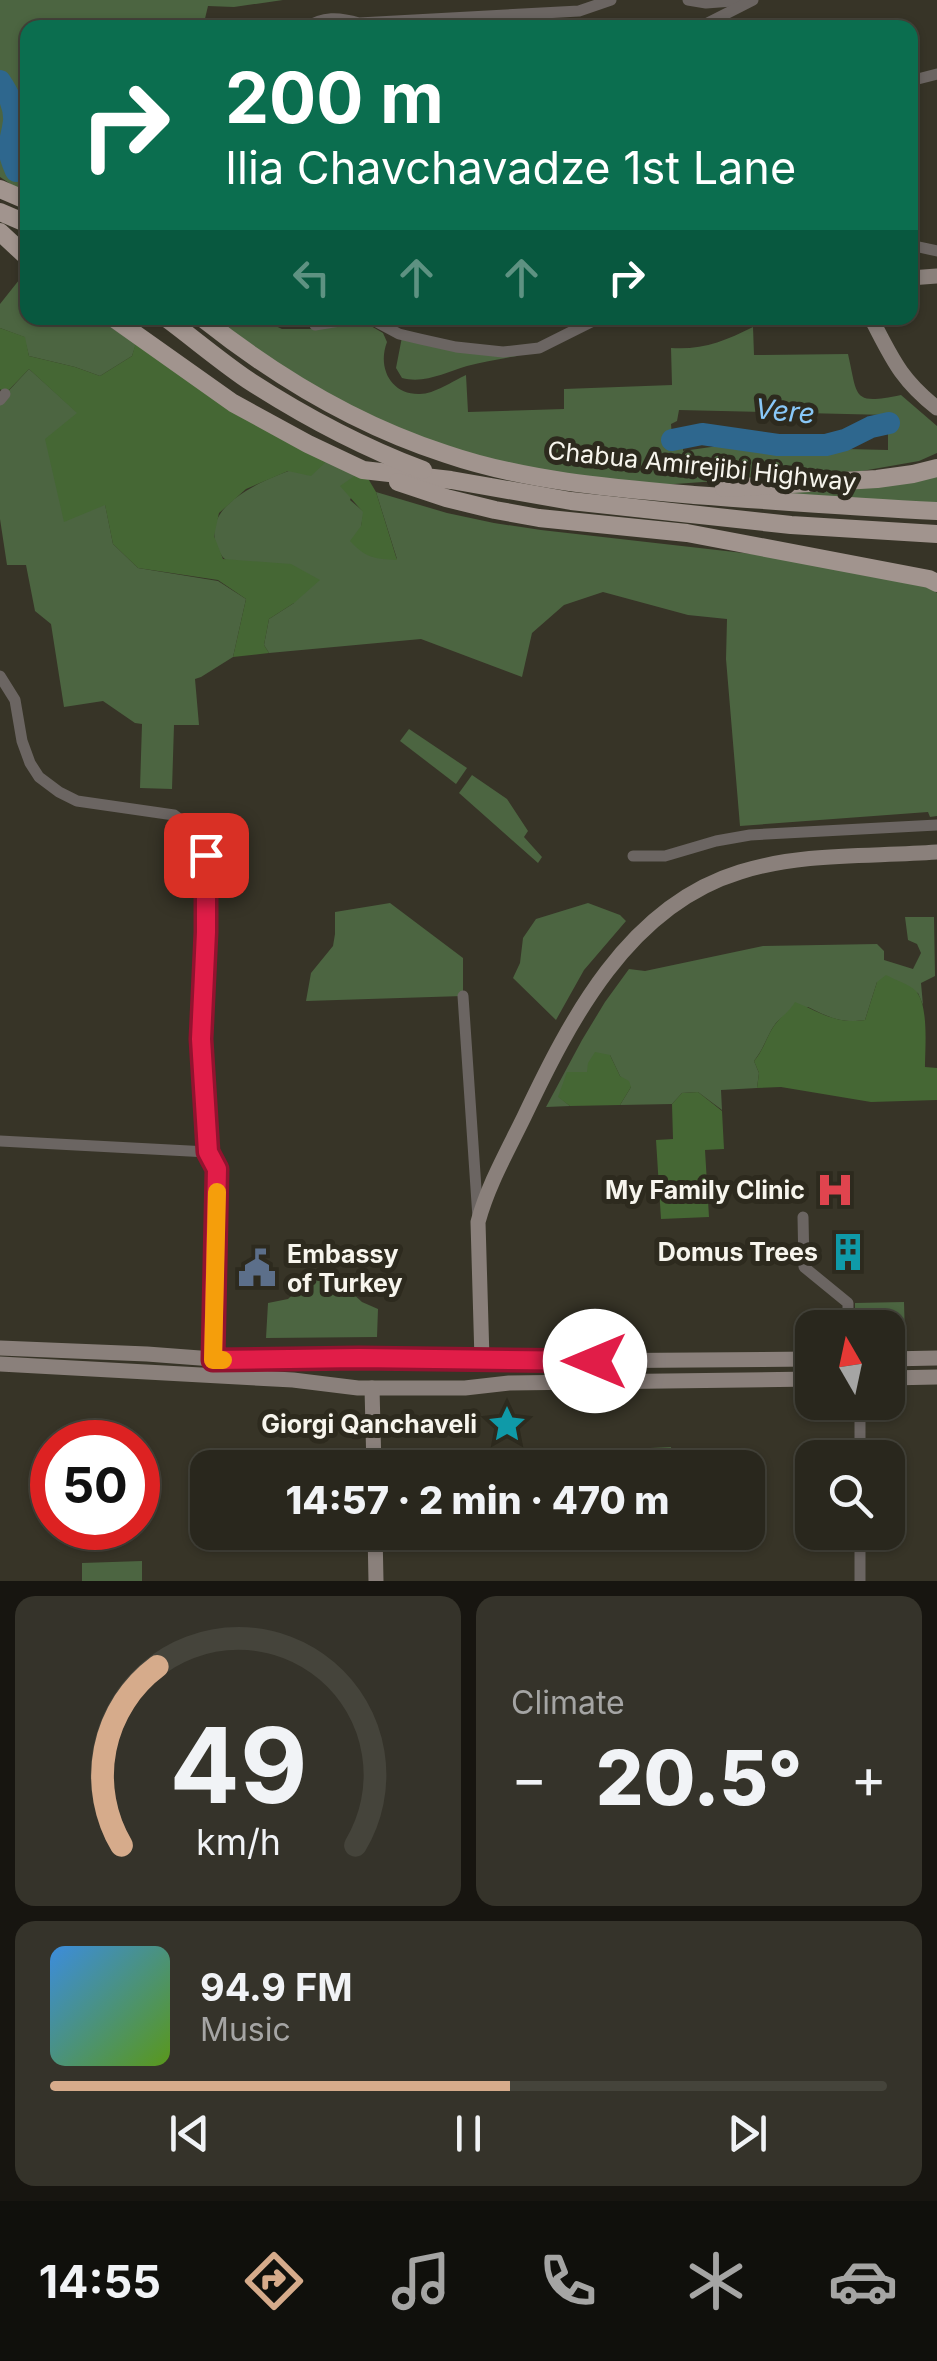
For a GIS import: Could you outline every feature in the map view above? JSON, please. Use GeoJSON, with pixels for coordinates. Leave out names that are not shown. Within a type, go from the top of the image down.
{"type":"FeatureCollection","features":[{"type":"Feature","properties":{"kind":"main road"},"geometry":{"type":"LineString","coordinates":[[0,232],[20,251]]}},
{"type":"Feature","properties":{"kind":"main road","name":"Chabua Amirejibi Highway"},"geometry":{"type":"LineString","coordinates":[[123,325],[234,403],[362,470],[451,480],[570,502],[791,525],[937,534]]}},
{"type":"Feature","properties":{"kind":"main road","name":"Chabua Amirejibi Highway"},"geometry":{"type":"LineString","coordinates":[[175,325],[247,379],[323,424],[399,461],[451,480]]}},
{"type":"Feature","properties":{"kind":"main road","name":"Chabua Amirejibi Highway"},"geometry":{"type":"LineString","coordinates":[[211,325],[279,375],[332,405],[446,454],[547,478],[644,491],[937,511]]}},
{"type":"Feature","properties":{"kind":"main road"},"geometry":{"type":"LineString","coordinates":[[874,325],[903,378],[937,408]]}},
{"type":"Feature","properties":{"kind":"main road"},"geometry":{"type":"LineString","coordinates":[[644,491],[878,479],[937,468]]}},
{"type":"Feature","properties":{"kind":"main road"},"geometry":{"type":"LineString","coordinates":[[362,470],[495,510],[687,533]]}},
{"type":"Feature","properties":{"kind":"main road"},"geometry":{"type":"LineString","coordinates":[[570,502],[687,533],[937,582]]}},
{"type":"Feature","properties":{"kind":"main road"},"geometry":{"type":"LineString","coordinates":[[482,1360],[478,1222],[493,1180],[569,1029],[610,966],[667,910],[719,879],[763,866],[829,856],[937,852]]}},
{"type":"Feature","properties":{"kind":"main road"},"geometry":{"type":"LineString","coordinates":[[0,1348],[213,1360],[795,1359]]}},
{"type":"Feature","properties":{"kind":"main road"},"geometry":{"type":"LineString","coordinates":[[905,1359],[937,1358]]}},
{"type":"Feature","properties":{"kind":"main road"},"geometry":{"type":"LineString","coordinates":[[0,1364],[293,1380],[372,1391],[544,1382],[795,1379]]}},
{"type":"Feature","properties":{"kind":"main road"},"geometry":{"type":"LineString","coordinates":[[905,1378],[937,1378]]}},
{"type":"Feature","properties":{"kind":"main road"},"geometry":{"type":"LineString","coordinates":[[372,1391],[374,1450]]}},
{"type":"Feature","properties":{"kind":"main road"},"geometry":{"type":"LineString","coordinates":[[375,1550],[376,1581]]}},
{"type":"Feature","properties":{"kind":"street"},"geometry":{"type":"LineString","coordinates":[[427,20],[580,11],[611,0]]}},
{"type":"Feature","properties":{"kind":"street"},"geometry":{"type":"LineString","coordinates":[[688,0],[749,0]]}},
{"type":"Feature","properties":{"kind":"street"},"geometry":{"type":"LineString","coordinates":[[713,20],[749,0]]}},
{"type":"Feature","properties":{"kind":"street"},"geometry":{"type":"LineString","coordinates":[[322,20],[349,20]]}},
{"type":"Feature","properties":{"kind":"street"},"geometry":{"type":"LineString","coordinates":[[382,325],[399,334],[504,352],[539,348],[582,325]]}},
{"type":"Feature","properties":{"kind":"street"},"geometry":{"type":"LineString","coordinates":[[0,676],[15,700],[22,741],[39,777],[77,801],[174,816],[190,827],[206,855],[201,1039],[208,1152],[217,1169],[213,1360]]}},
{"type":"Feature","properties":{"kind":"street"},"geometry":{"type":"LineString","coordinates":[[633,856],[665,856],[750,835],[937,825]]}},
{"type":"Feature","properties":{"kind":"street"},"geometry":{"type":"LineString","coordinates":[[464,996],[478,1222]]}},
{"type":"Feature","properties":{"kind":"street"},"geometry":{"type":"LineString","coordinates":[[0,1141],[208,1152]]}},
{"type":"Feature","properties":{"kind":"street"},"geometry":{"type":"LineString","coordinates":[[803,1217],[804,1267],[848,1303],[848,1310]]}},
{"type":"Feature","properties":{"kind":"street"},"geometry":{"type":"LineString","coordinates":[[860,1550],[860,1581]]}},
{"type":"Feature","properties":{"kind":"green space"},"geometry":{"type":"Polygon","coordinates":[[[0,0],[283,0],[234,7],[208,6],[205,20],[20,20],[20,103],[0,71],[0,0]]]}},
{"type":"Feature","properties":{"kind":"green space"},"geometry":{"type":"Polygon","coordinates":[[[0,89],[10,111],[3,148],[9,177],[20,170],[20,190],[0,177],[0,89]]]}},
{"type":"Feature","properties":{"kind":"green space"},"geometry":{"type":"Polygon","coordinates":[[[20,279],[20,325],[108,325],[136,344],[132,356],[100,376],[29,356],[24,337],[0,328],[0,304],[20,279]]]}},
{"type":"Feature","properties":{"kind":"green space"},"geometry":{"type":"Polygon","coordinates":[[[220,325],[273,325],[282,329],[371,326],[383,333],[387,342],[385,370],[394,385],[410,393],[425,393],[466,375],[468,412],[564,409],[564,389],[672,385],[671,348],[714,344],[753,327],[754,355],[848,354],[860,395],[873,399],[901,395],[937,426],[937,453],[919,461],[862,471],[646,486],[562,475],[439,448],[334,402],[220,325]],[[679,410],[677,421],[671,424],[673,449],[683,451],[718,446],[888,450],[888,415],[679,410]]]}},
{"type":"Feature","properties":{"kind":"green space"},"geometry":{"type":"Polygon","coordinates":[[[0,328],[25,337],[29,356],[100,376],[132,356],[138,335],[332,456],[311,476],[288,471],[246,489],[219,513],[214,536],[223,559],[291,564],[320,580],[269,619],[264,645],[269,653],[233,657],[246,599],[218,580],[138,568],[113,544],[105,505],[64,522],[45,439],[77,413],[29,369],[5,394],[0,389],[0,328]]]}},
{"type":"Feature","properties":{"kind":"green space"},"geometry":{"type":"Polygon","coordinates":[[[402,337],[459,351],[517,356],[427,378],[402,378],[396,368],[402,337]]]}},
{"type":"Feature","properties":{"kind":"green space"},"geometry":{"type":"Polygon","coordinates":[[[29,369],[78,413],[113,544],[138,568],[218,581],[246,599],[233,657],[195,679],[199,725],[174,725],[172,789],[140,788],[142,724],[103,701],[64,707],[51,624],[35,611],[26,565],[7,565],[0,519],[0,400],[29,369]]]}},
{"type":"Feature","properties":{"kind":"green space"},"geometry":{"type":"Polygon","coordinates":[[[332,456],[363,470],[350,500],[364,512],[361,526],[397,559],[376,492],[494,523],[761,555],[932,588],[937,593],[937,816],[930,817],[928,812],[740,826],[726,659],[727,619],[688,615],[603,592],[564,605],[532,633],[522,677],[421,639],[269,653],[264,645],[269,619],[294,603],[222,556],[214,536],[218,518],[230,502],[249,489],[332,456]]]}},
{"type":"Feature","properties":{"kind":"green space"},"geometry":{"type":"Polygon","coordinates":[[[363,470],[376,492],[397,560],[371,556],[350,541],[361,526],[363,512],[340,486],[363,470]]]}},
{"type":"Feature","properties":{"kind":"green space"},"geometry":{"type":"Polygon","coordinates":[[[937,472],[937,504],[736,494],[937,472]]]}},
{"type":"Feature","properties":{"kind":"green space"},"geometry":{"type":"Polygon","coordinates":[[[409,729],[467,768],[456,784],[400,741],[409,729]]]}},
{"type":"Feature","properties":{"kind":"green space"},"geometry":{"type":"Polygon","coordinates":[[[472,775],[507,799],[528,831],[524,837],[542,857],[538,863],[459,793],[472,775]]]}},
{"type":"Feature","properties":{"kind":"green space"},"geometry":{"type":"Polygon","coordinates":[[[390,903],[463,958],[463,996],[306,1001],[311,973],[333,946],[335,912],[390,903]]]}},
{"type":"Feature","properties":{"kind":"green space"},"geometry":{"type":"Polygon","coordinates":[[[588,903],[626,921],[584,970],[556,1020],[513,978],[520,963],[523,938],[536,919],[588,903]]]}},
{"type":"Feature","properties":{"kind":"green space"},"geometry":{"type":"Polygon","coordinates":[[[905,917],[934,917],[935,976],[921,983],[923,1005],[918,993],[877,982],[865,1020],[835,1019],[808,1007],[786,1015],[773,1027],[754,1061],[759,1073],[757,1088],[721,1090],[722,1110],[698,1092],[682,1093],[672,1104],[620,1105],[631,1087],[620,1076],[610,1055],[587,1072],[579,1073],[559,1097],[570,1106],[546,1107],[582,1040],[629,969],[645,971],[763,946],[877,944],[884,951],[884,960],[913,969],[921,953],[917,944],[908,940],[905,917]]]}},
{"type":"Feature","properties":{"kind":"green space"},"geometry":{"type":"Polygon","coordinates":[[[886,975],[916,991],[920,998],[925,1067],[937,1068],[937,1100],[871,1102],[781,1087],[757,1088],[759,1073],[754,1061],[774,1026],[795,1002],[837,1019],[865,1020],[877,982],[886,975]]]}},
{"type":"Feature","properties":{"kind":"green space"},"geometry":{"type":"Polygon","coordinates":[[[595,1052],[610,1055],[620,1076],[631,1087],[620,1105],[570,1106],[558,1097],[567,1072],[587,1072],[595,1052]]]}},
{"type":"Feature","properties":{"kind":"green space"},"geometry":{"type":"Polygon","coordinates":[[[698,1092],[722,1111],[724,1149],[705,1150],[709,1217],[661,1219],[656,1140],[673,1139],[672,1104],[682,1093],[698,1092]]]}},
{"type":"Feature","properties":{"kind":"green space"},"geometry":{"type":"Polygon","coordinates":[[[321,1278],[339,1281],[362,1302],[378,1309],[377,1337],[266,1338],[268,1303],[288,1299],[305,1283],[321,1278]]]}},
{"type":"Feature","properties":{"kind":"green space"},"geometry":{"type":"Polygon","coordinates":[[[904,1302],[904,1310],[855,1310],[855,1303],[904,1302]]]}},
{"type":"Feature","properties":{"kind":"green space"},"geometry":{"type":"Polygon","coordinates":[[[671,1447],[671,1450],[608,1450],[671,1447]]]}},
{"type":"Feature","properties":{"kind":"green space"},"geometry":{"type":"Polygon","coordinates":[[[142,1561],[142,1581],[82,1581],[82,1563],[142,1561]]]}},
{"type":"Feature","properties":{"kind":"waterway"},"geometry":{"type":"LineString","coordinates":[[0,81],[13,110],[9,150],[16,171]]}},
{"type":"Feature","properties":{"kind":"waterway","name":"Vere"},"geometry":{"type":"LineString","coordinates":[[672,440],[702,434],[778,445],[826,445],[889,423]]}},
{"type":"Feature","properties":{"kind":"slow traffic"},"geometry":{"type":"LineString","coordinates":[[217,1192],[213,1360],[223,1360]]}},
{"type":"Feature","properties":{"kind":"place","name":"My Family Clinic"},"geometry":{"type":"Point","coordinates":[835,1190]}},
{"type":"Feature","properties":{"kind":"place","name":"Domus Trees"},"geometry":{"type":"Point","coordinates":[848,1252]}},
{"type":"Feature","properties":{"kind":"place","name":"Embassy of Turkey"},"geometry":{"type":"Point","coordinates":[257,1268]}},
{"type":"Feature","properties":{"kind":"place","name":"Giorgi Qanchaveli"},"geometry":{"type":"Point","coordinates":[507,1424]}},
{"type":"Feature","properties":{"kind":"route"},"geometry":{"type":"LineString","coordinates":[[206,855],[201,1039],[208,1152],[217,1169],[213,1360],[595,1361]]}}]}
